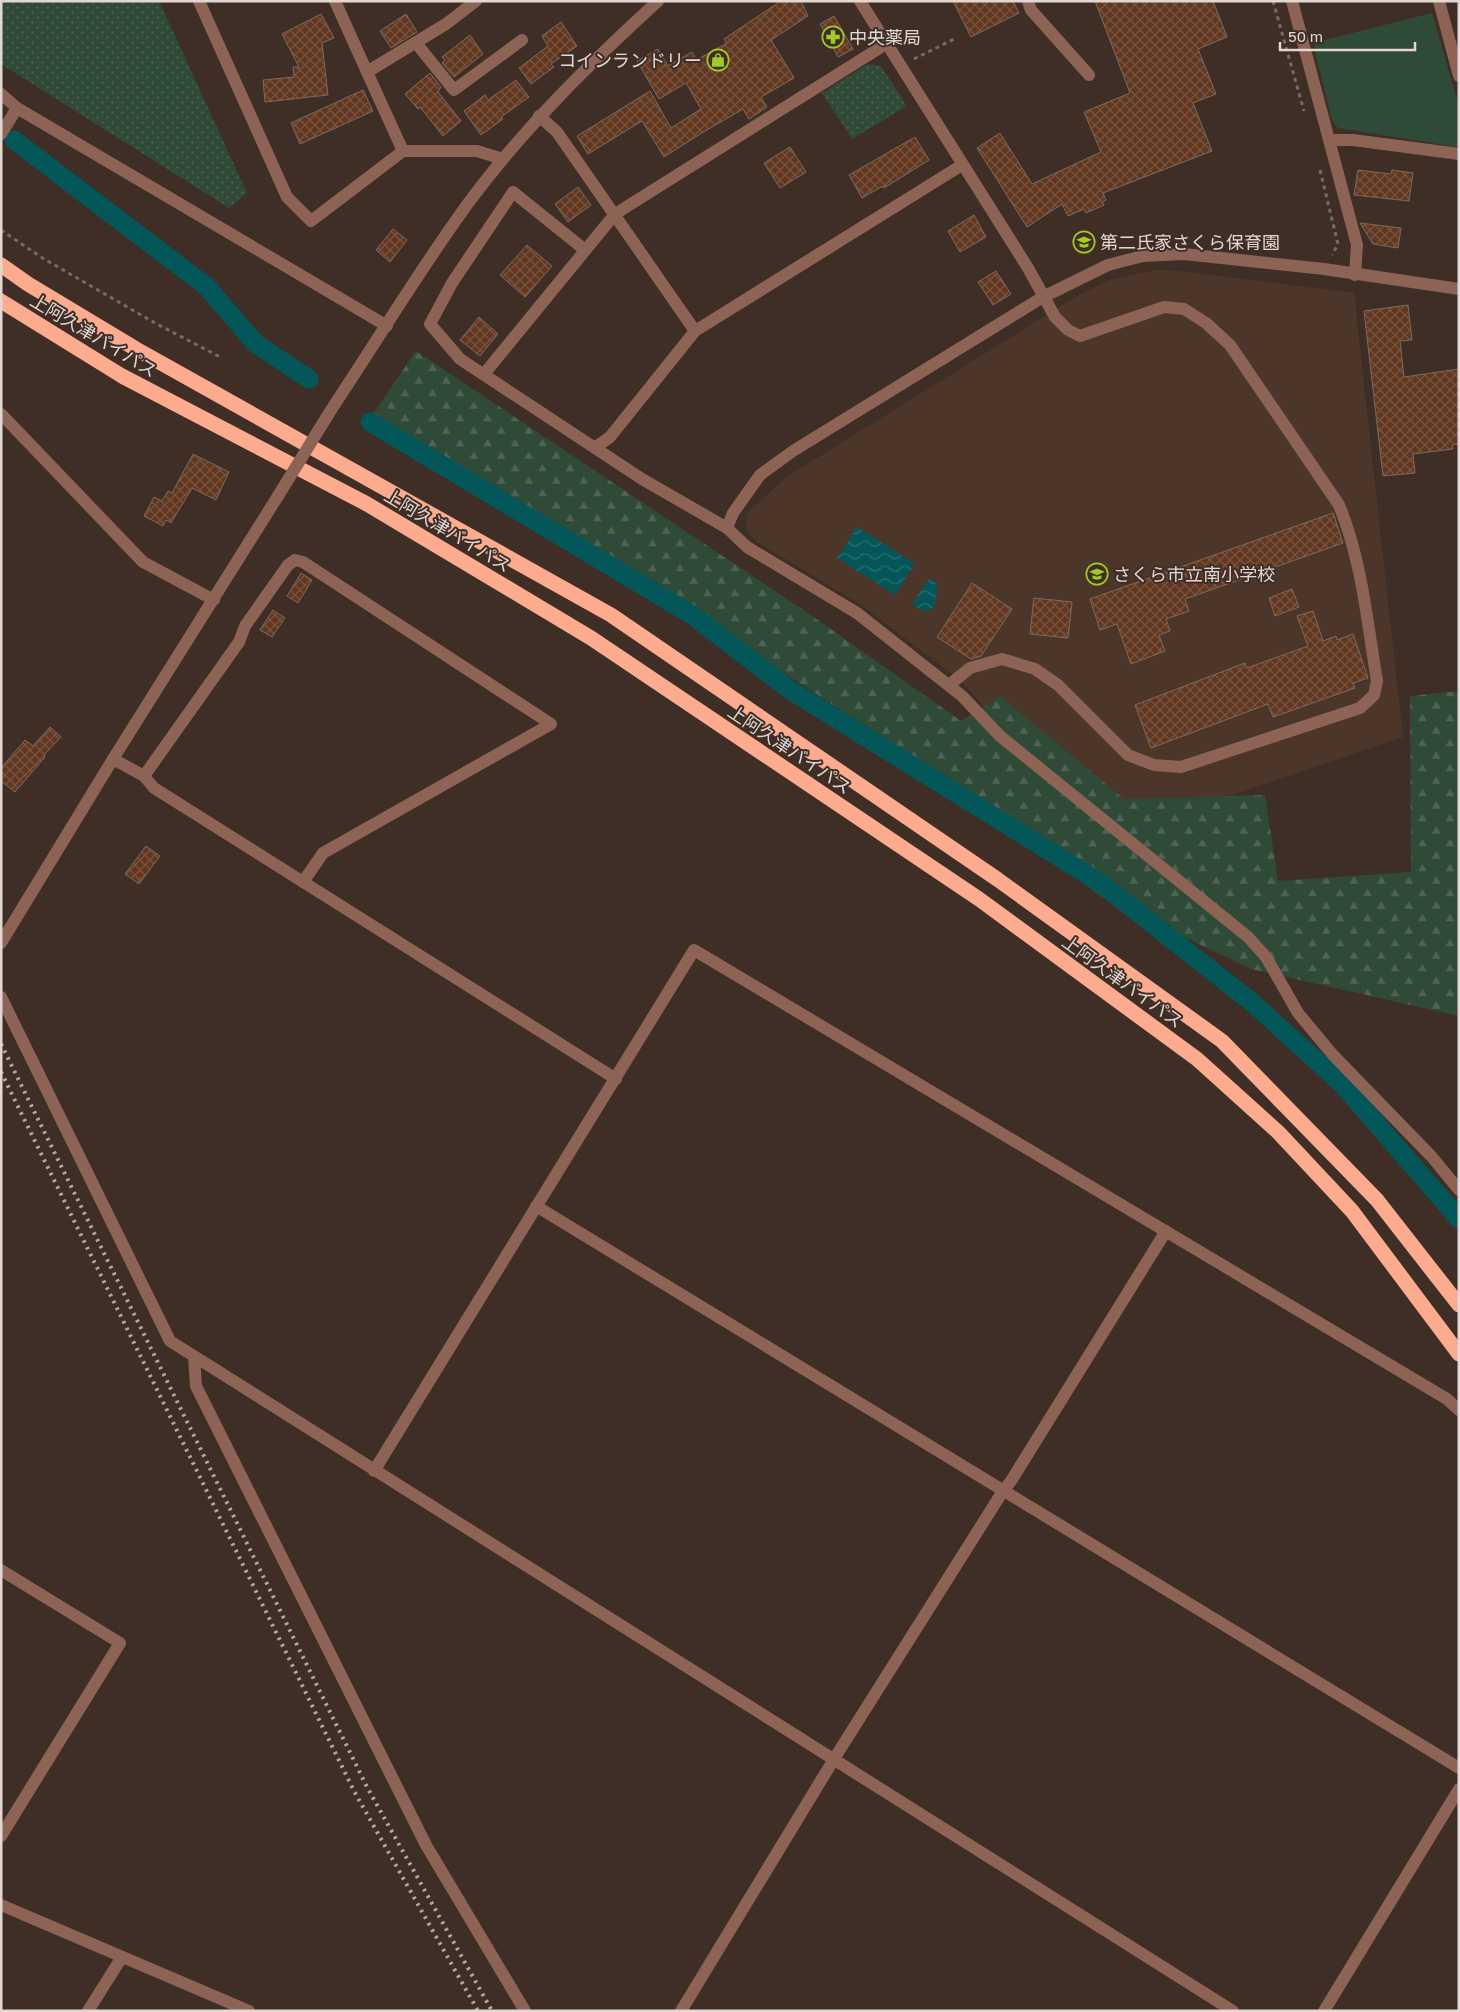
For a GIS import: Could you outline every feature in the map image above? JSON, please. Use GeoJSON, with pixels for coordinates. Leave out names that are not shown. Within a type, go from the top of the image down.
{"type":"FeatureCollection","features":[{"type":"Feature","properties":{"kind":"highway","name":"上阿久津バイパス"},"geometry":{"type":"LineString","coordinates":[[1,265],[28,284],[136,349],[611,614],[997,878],[1222,1041],[1377,1200],[1459,1305]]}},
{"type":"Feature","properties":{"kind":"highway","name":"上阿久津バイパス"},"geometry":{"type":"LineString","coordinates":[[1,301],[122,376],[367,504],[591,638],[979,899],[1197,1059],[1278,1132],[1352,1211],[1459,1354]]}},
{"type":"Feature","properties":{"kind":"street"},"geometry":{"type":"LineString","coordinates":[[199,1],[287,197],[310,221],[402,150],[477,151],[503,159]]}},
{"type":"Feature","properties":{"kind":"street"},"geometry":{"type":"LineString","coordinates":[[335,1],[402,150]]}},
{"type":"Feature","properties":{"kind":"street"},"geometry":{"type":"LineString","coordinates":[[367,72],[446,24],[476,1]]}},
{"type":"Feature","properties":{"kind":"street"},"geometry":{"type":"LineString","coordinates":[[1,943],[113,759],[331,410],[444,237],[503,159],[539,116],[605,50],[658,1]]}},
{"type":"Feature","properties":{"kind":"street"},"geometry":{"type":"LineString","coordinates":[[860,1],[1028,268],[1055,317],[1068,330],[1080,336],[1164,307],[1184,309],[1206,323],[1230,345],[1339,505],[1358,560],[1377,681],[1374,695],[1360,708],[1181,766],[1154,765],[1128,755],[1058,685],[1035,669],[1002,659],[970,668],[948,685]]}},
{"type":"Feature","properties":{"kind":"street"},"geometry":{"type":"LineString","coordinates":[[1028,1],[1031,10],[1090,75]]}},
{"type":"Feature","properties":{"kind":"street"},"geometry":{"type":"LineString","coordinates":[[1292,1],[1357,245],[1355,275]]}},
{"type":"Feature","properties":{"kind":"street"},"geometry":{"type":"LineString","coordinates":[[1439,1],[1459,74]]}},
{"type":"Feature","properties":{"kind":"street"},"geometry":{"type":"LineString","coordinates":[[416,43],[454,90],[522,40]]}},
{"type":"Feature","properties":{"kind":"street"},"geometry":{"type":"LineString","coordinates":[[484,374],[615,214],[886,44]]}},
{"type":"Feature","properties":{"kind":"street"},"geometry":{"type":"LineString","coordinates":[[1,94],[17,108],[387,326]]}},
{"type":"Feature","properties":{"kind":"street"},"geometry":{"type":"LineString","coordinates":[[1,134],[17,108]]}},
{"type":"Feature","properties":{"kind":"street"},"geometry":{"type":"LineString","coordinates":[[539,116],[557,132],[695,331]]}},
{"type":"Feature","properties":{"kind":"street"},"geometry":{"type":"LineString","coordinates":[[1329,140],[1353,140],[1459,154]]}},
{"type":"Feature","properties":{"kind":"street"},"geometry":{"type":"LineString","coordinates":[[596,447],[610,437],[695,331],[962,165]]}},
{"type":"Feature","properties":{"kind":"street"},"geometry":{"type":"LineString","coordinates":[[585,250],[513,192],[452,283],[430,324],[460,359],[642,479],[727,528],[747,547],[857,612],[962,696],[1000,736],[1248,937],[1266,957],[1298,1013],[1333,1055],[1432,1157],[1459,1190]]}},
{"type":"Feature","properties":{"kind":"street"},"geometry":{"type":"LineString","coordinates":[[727,528],[733,512],[760,475],[793,451],[1043,297],[1108,265],[1143,256],[1184,254],[1324,270],[1459,290]]}},
{"type":"Feature","properties":{"kind":"street"},"geometry":{"type":"LineString","coordinates":[[1,414],[143,562],[214,600]]}},
{"type":"Feature","properties":{"kind":"street"},"geometry":{"type":"LineString","coordinates":[[144,776],[239,642],[245,626],[288,565],[295,560],[303,562],[550,724],[323,853],[303,882]]}},
{"type":"Feature","properties":{"kind":"street"},"geometry":{"type":"LineString","coordinates":[[113,759],[144,776],[154,788],[616,1079]]}},
{"type":"Feature","properties":{"kind":"street"},"geometry":{"type":"LineString","coordinates":[[374,1471],[694,950],[1447,1399],[1459,1410]]}},
{"type":"Feature","properties":{"kind":"street"},"geometry":{"type":"LineString","coordinates":[[1,997],[170,1341],[1232,2011]]}},
{"type":"Feature","properties":{"kind":"street"},"geometry":{"type":"LineString","coordinates":[[536,1206],[1459,1768]]}},
{"type":"Feature","properties":{"kind":"street"},"geometry":{"type":"LineString","coordinates":[[686,2009],[834,1759],[1003,1491],[1011,1482],[1166,1231]]}},
{"type":"Feature","properties":{"kind":"street"},"geometry":{"type":"LineString","coordinates":[[194,1357],[196,1386],[426,1845],[524,2011]]}},
{"type":"Feature","properties":{"kind":"street"},"geometry":{"type":"LineString","coordinates":[[1,1570],[120,1643],[1,1836]]}},
{"type":"Feature","properties":{"kind":"street"},"geometry":{"type":"LineString","coordinates":[[1324,2011],[1459,1790]]}},
{"type":"Feature","properties":{"kind":"street"},"geometry":{"type":"LineString","coordinates":[[1,1905],[249,2011]]}},
{"type":"Feature","properties":{"kind":"street"},"geometry":{"type":"LineString","coordinates":[[88,2011],[122,1957]]}},
{"type":"Feature","properties":{"kind":"path"},"geometry":{"type":"LineString","coordinates":[[1273,1],[1304,113]]}},
{"type":"Feature","properties":{"kind":"path"},"geometry":{"type":"LineString","coordinates":[[910,61],[954,40]]}},
{"type":"Feature","properties":{"kind":"path"},"geometry":{"type":"LineString","coordinates":[[1319,169],[1338,244],[1334,254],[1326,258]]}},
{"type":"Feature","properties":{"kind":"path"},"geometry":{"type":"LineString","coordinates":[[1,230],[86,284],[222,358]]}},
{"type":"Feature","properties":{"kind":"shaded area","name":"さくら市立南小学校"},"geometry":{"type":"Polygon","coordinates":[[[1155,270],[1180,271],[1354,293],[1403,737],[1131,829],[1009,735],[959,679],[861,605],[758,542],[747,532],[745,515],[785,478],[1072,299],[1110,280],[1155,270]]]}},
{"type":"Feature","properties":{"kind":"green space"},"geometry":{"type":"Polygon","coordinates":[[[1,1],[159,1],[247,193],[229,208],[1,64],[1,1]]]}},
{"type":"Feature","properties":{"kind":"green space"},"geometry":{"type":"Polygon","coordinates":[[[1432,13],[1459,106],[1459,144],[1457,147],[1338,128],[1332,121],[1313,43],[1432,13]]]}},
{"type":"Feature","properties":{"kind":"green space"},"geometry":{"type":"Polygon","coordinates":[[[868,64],[881,66],[907,106],[852,139],[822,93],[868,64]]]}},
{"type":"Feature","properties":{"kind":"green space"},"geometry":{"type":"Polygon","coordinates":[[[416,351],[808,613],[961,721],[1000,696],[1124,799],[1265,795],[1278,881],[1411,872],[1410,696],[1459,691],[1459,1016],[1251,969],[1101,897],[991,808],[563,529],[373,414],[416,351]]]}},
{"type":"Feature","properties":{"kind":"water"},"geometry":{"type":"Polygon","coordinates":[[[857,527],[915,564],[895,595],[837,558],[857,527]]]}},
{"type":"Feature","properties":{"kind":"water"},"geometry":{"type":"Polygon","coordinates":[[[930,579],[937,584],[936,600],[935,605],[926,611],[913,606],[913,603],[930,579]]]}},
{"type":"Feature","properties":{"kind":"building"},"geometry":{"type":"Polygon","coordinates":[[[781,1],[801,1],[808,16],[771,40],[794,78],[761,97],[767,107],[749,119],[743,109],[664,157],[642,121],[588,154],[577,136],[650,91],[671,128],[701,109],[686,83],[659,99],[637,61],[658,49],[668,66],[692,52],[696,60],[727,43],[724,39],[781,1]]]}},
{"type":"Feature","properties":{"kind":"building"},"geometry":{"type":"Polygon","coordinates":[[[953,1],[1013,1],[1019,13],[971,37],[953,1]]]}},
{"type":"Feature","properties":{"kind":"building"},"geometry":{"type":"Polygon","coordinates":[[[1095,1],[1213,1],[1227,37],[1198,49],[1216,94],[1193,103],[1212,151],[1103,193],[1106,200],[1102,202],[1104,205],[1086,213],[1084,209],[1068,216],[1062,204],[1027,227],[977,148],[1000,133],[1032,184],[1101,152],[1084,112],[1130,93],[1095,1]]]}},
{"type":"Feature","properties":{"kind":"building"},"geometry":{"type":"Polygon","coordinates":[[[321,14],[334,38],[322,43],[328,95],[265,102],[263,80],[294,77],[293,67],[299,67],[282,34],[321,14]]]}},
{"type":"Feature","properties":{"kind":"building"},"geometry":{"type":"Polygon","coordinates":[[[406,14],[417,32],[391,48],[380,31],[406,14]]]}},
{"type":"Feature","properties":{"kind":"building"},"geometry":{"type":"Polygon","coordinates":[[[834,16],[853,49],[838,57],[820,24],[834,16]]]}},
{"type":"Feature","properties":{"kind":"building"},"geometry":{"type":"Polygon","coordinates":[[[561,22],[577,46],[551,64],[554,67],[531,84],[519,68],[548,46],[542,36],[561,22]]]}},
{"type":"Feature","properties":{"kind":"building"},"geometry":{"type":"Polygon","coordinates":[[[470,35],[483,54],[454,77],[442,63],[445,60],[442,57],[470,35]]]}},
{"type":"Feature","properties":{"kind":"building"},"geometry":{"type":"Polygon","coordinates":[[[430,73],[441,87],[438,92],[461,121],[443,136],[420,107],[418,109],[405,94],[430,73]]]}},
{"type":"Feature","properties":{"kind":"building"},"geometry":{"type":"Polygon","coordinates":[[[516,80],[529,97],[501,117],[503,119],[481,135],[464,111],[485,95],[488,100],[516,80]]]}},
{"type":"Feature","properties":{"kind":"building"},"geometry":{"type":"Polygon","coordinates":[[[363,90],[373,111],[300,144],[291,123],[363,90]]]}},
{"type":"Feature","properties":{"kind":"building"},"geometry":{"type":"Polygon","coordinates":[[[915,137],[929,160],[884,188],[883,186],[862,198],[849,175],[915,137]]]}},
{"type":"Feature","properties":{"kind":"building"},"geometry":{"type":"Polygon","coordinates":[[[790,147],[806,172],[780,188],[764,163],[790,147]]]}},
{"type":"Feature","properties":{"kind":"building"},"geometry":{"type":"Polygon","coordinates":[[[1358,170],[1391,174],[1392,170],[1413,173],[1409,201],[1354,195],[1358,170]]]}},
{"type":"Feature","properties":{"kind":"building"},"geometry":{"type":"Polygon","coordinates":[[[578,187],[591,205],[568,222],[555,204],[578,187]]]}},
{"type":"Feature","properties":{"kind":"building"},"geometry":{"type":"Polygon","coordinates":[[[974,215],[986,237],[960,252],[948,231],[974,215]]]}},
{"type":"Feature","properties":{"kind":"building"},"geometry":{"type":"Polygon","coordinates":[[[1360,223],[1401,228],[1398,248],[1373,244],[1360,223]]]}},
{"type":"Feature","properties":{"kind":"building"},"geometry":{"type":"Polygon","coordinates":[[[393,229],[407,240],[390,262],[376,250],[393,229]]]}},
{"type":"Feature","properties":{"kind":"building"},"geometry":{"type":"Polygon","coordinates":[[[527,245],[552,266],[525,297],[500,275],[527,245]]]}},
{"type":"Feature","properties":{"kind":"building"},"geometry":{"type":"Polygon","coordinates":[[[996,271],[1011,294],[993,305],[978,282],[996,271]]]}},
{"type":"Feature","properties":{"kind":"building"},"geometry":{"type":"Polygon","coordinates":[[[1408,305],[1412,340],[1400,341],[1404,377],[1459,369],[1459,444],[1452,445],[1453,449],[1413,454],[1415,473],[1383,476],[1364,311],[1408,305]]]}},
{"type":"Feature","properties":{"kind":"building"},"geometry":{"type":"Polygon","coordinates":[[[479,317],[498,334],[480,356],[460,340],[479,317]]]}},
{"type":"Feature","properties":{"kind":"building"},"geometry":{"type":"Polygon","coordinates":[[[193,454],[229,472],[216,500],[192,488],[171,523],[166,520],[163,526],[144,516],[154,497],[162,501],[168,491],[172,493],[193,454]]]}},
{"type":"Feature","properties":{"kind":"building"},"geometry":{"type":"Polygon","coordinates":[[[1333,513],[1343,543],[1185,599],[1189,611],[1166,619],[1170,631],[1159,635],[1165,651],[1131,664],[1117,624],[1100,630],[1090,599],[1333,513]]]}},
{"type":"Feature","properties":{"kind":"building"},"geometry":{"type":"Polygon","coordinates":[[[301,573],[312,580],[298,603],[287,596],[301,573]]]}},
{"type":"Feature","properties":{"kind":"building"},"geometry":{"type":"Polygon","coordinates":[[[972,583],[1012,609],[981,656],[971,659],[937,637],[972,583]]]}},
{"type":"Feature","properties":{"kind":"building"},"geometry":{"type":"Polygon","coordinates":[[[1292,589],[1299,607],[1275,616],[1269,598],[1292,589]]]}},
{"type":"Feature","properties":{"kind":"building"},"geometry":{"type":"Polygon","coordinates":[[[1034,598],[1072,602],[1068,638],[1030,634],[1034,598]]]}},
{"type":"Feature","properties":{"kind":"building"},"geometry":{"type":"Polygon","coordinates":[[[273,610],[285,618],[272,637],[260,630],[273,610]]]}},
{"type":"Feature","properties":{"kind":"building"},"geometry":{"type":"Polygon","coordinates":[[[1313,611],[1323,641],[1336,636],[1337,640],[1353,634],[1368,678],[1353,683],[1355,688],[1273,717],[1268,704],[1151,748],[1135,705],[1245,663],[1247,668],[1308,646],[1297,616],[1313,611]]]}},
{"type":"Feature","properties":{"kind":"building"},"geometry":{"type":"Polygon","coordinates":[[[50,727],[61,737],[15,792],[1,781],[1,768],[25,740],[33,746],[50,727]]]}},
{"type":"Feature","properties":{"kind":"building"},"geometry":{"type":"Polygon","coordinates":[[[146,846],[160,856],[139,884],[125,874],[146,846]]]}},
{"type":"Feature","properties":{"kind":"waterway"},"geometry":{"type":"LineString","coordinates":[[14,140],[207,287],[256,344],[309,379]]}},
{"type":"Feature","properties":{"kind":"waterway"},"geometry":{"type":"LineString","coordinates":[[370,422],[692,615],[790,690],[1099,882],[1254,1004],[1343,1085],[1459,1219]]}},
{"type":"Feature","properties":{"kind":"railway"},"geometry":{"type":"LineString","coordinates":[[1,1044],[367,1787],[492,2011]]}},
{"type":"Feature","properties":{"kind":"railway"},"geometry":{"type":"LineString","coordinates":[[1,1072],[354,1791],[478,2011]]}},
{"type":"Feature","properties":{"kind":"place","name":"中央薬局"},"geometry":{"type":"Point","coordinates":[833,37]}},
{"type":"Feature","properties":{"kind":"place","name":"コインランドリー"},"geometry":{"type":"Point","coordinates":[718,60]}},
{"type":"Feature","properties":{"kind":"place","name":"第二氏家さくら保育園"},"geometry":{"type":"Point","coordinates":[1084,242]}},
{"type":"Feature","properties":{"kind":"place","name":"さくら市立南小学校"},"geometry":{"type":"Point","coordinates":[1097,574]}}]}
